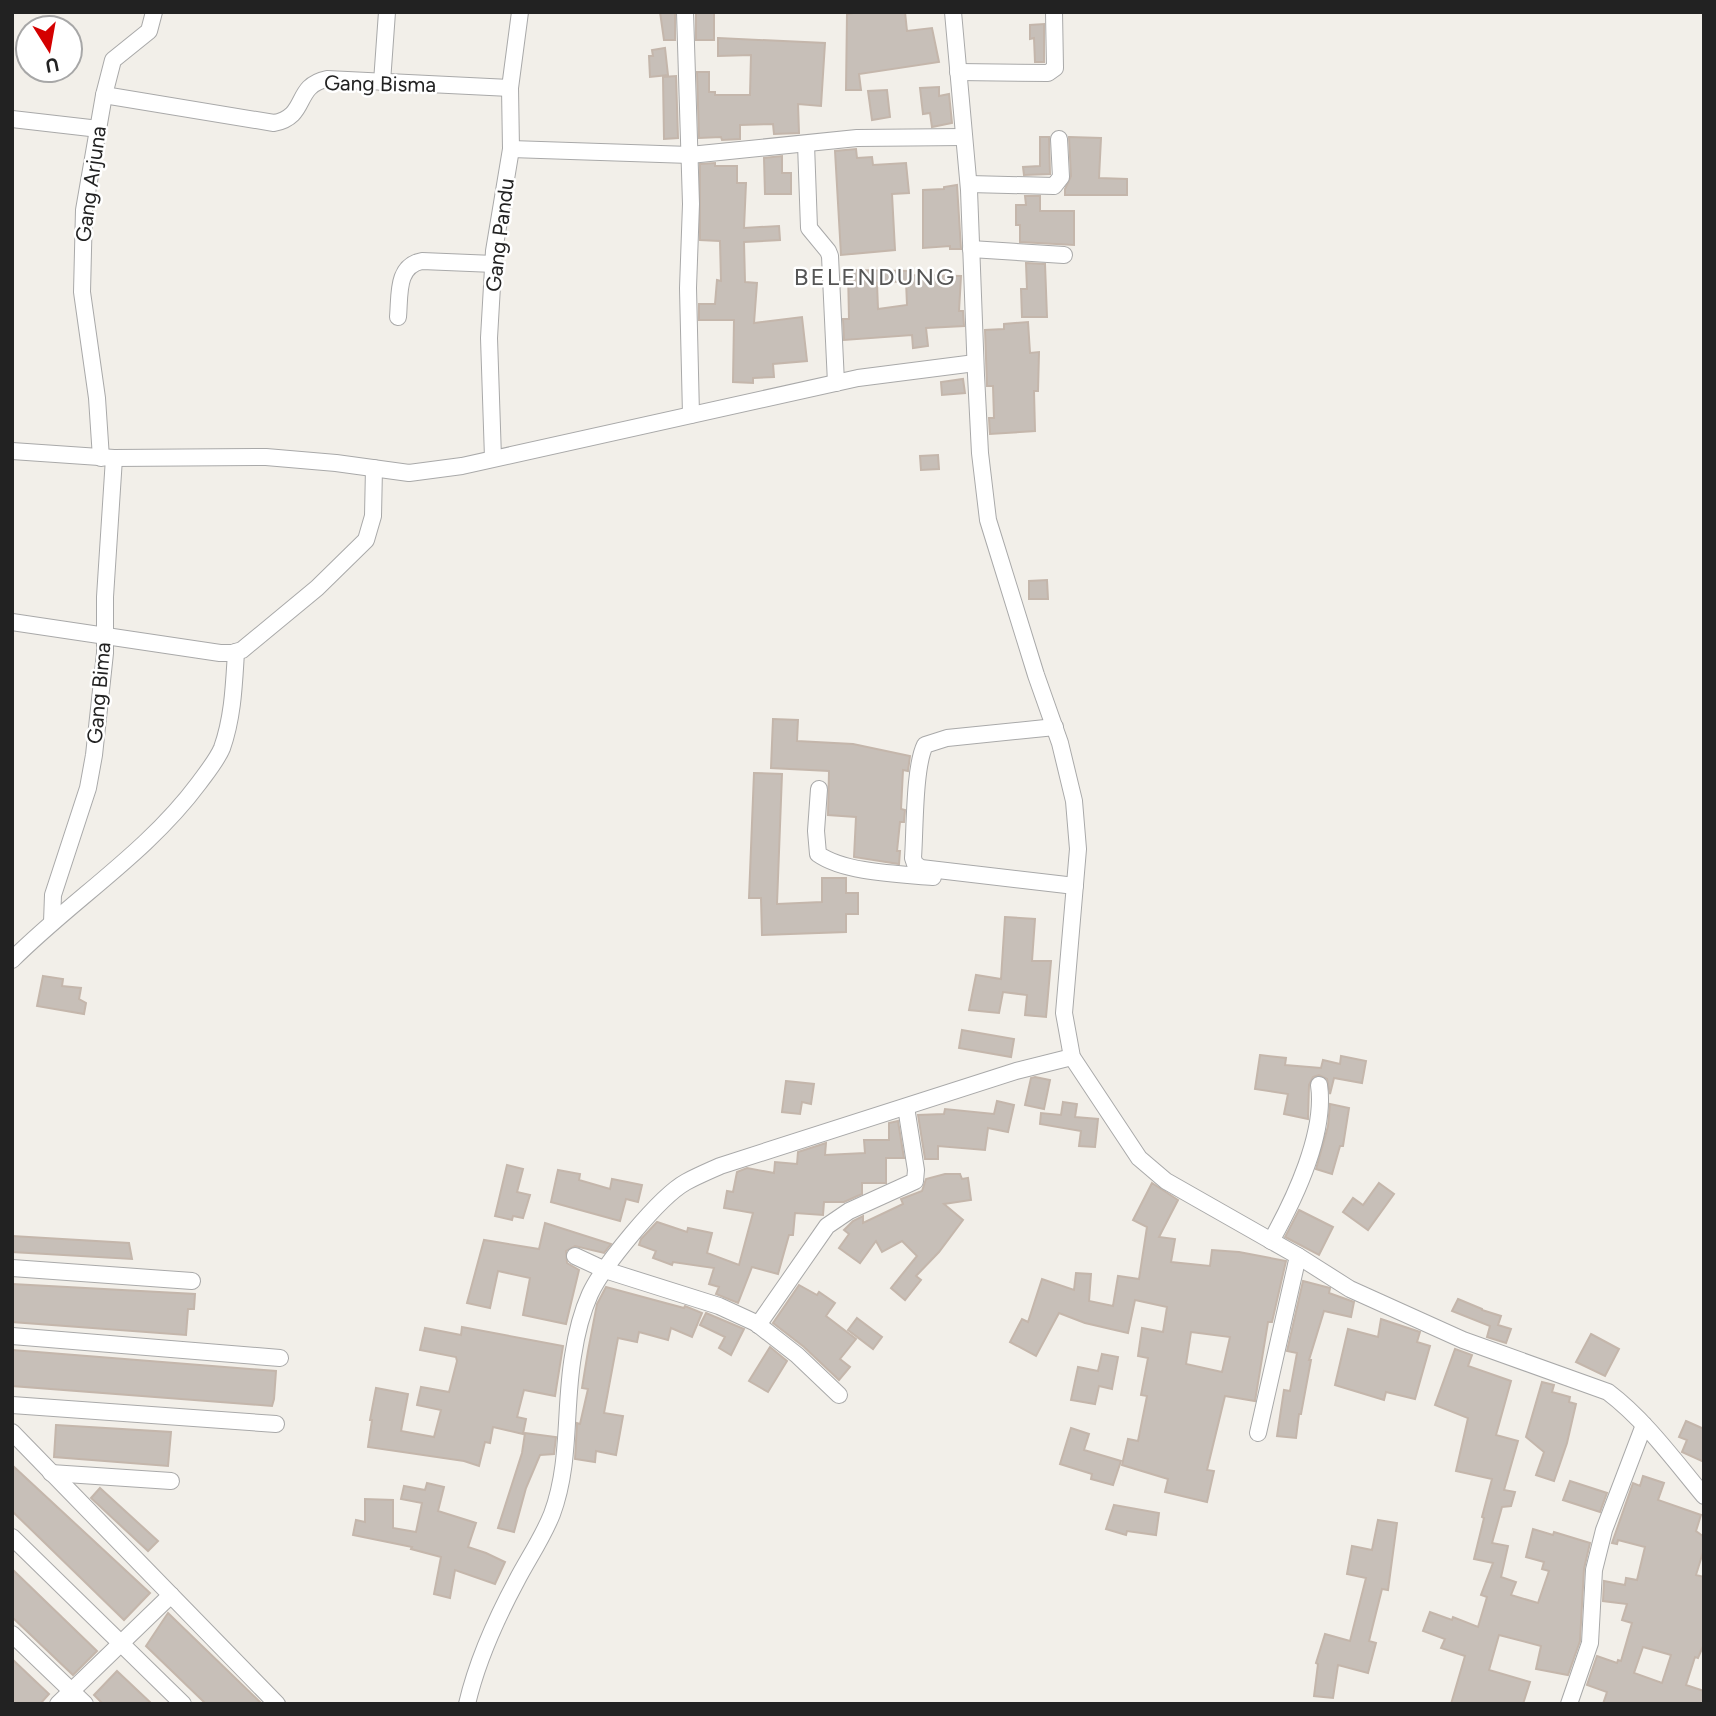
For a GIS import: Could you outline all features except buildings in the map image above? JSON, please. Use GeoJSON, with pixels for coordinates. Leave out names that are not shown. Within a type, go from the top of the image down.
{"type":"FeatureCollection","features":[{"type":"Feature","properties":{"kind":"street","name":"Gang Arjuna"},"geometry":{"type":"LineString","coordinates":[[108,458],[82,292],[84,210],[104,95],[113,60],[149,30],[154,12]]}},
{"type":"Feature","properties":{"kind":"street"},"geometry":{"type":"LineString","coordinates":[[382,82],[387,12]]}},
{"type":"Feature","properties":{"kind":"street","name":"Gang Pandu"},"geometry":{"type":"LineString","coordinates":[[493,458],[489,338],[494,264],[511,149],[510,88],[520,12]]}},
{"type":"Feature","properties":{"kind":"street"},"geometry":{"type":"LineString","coordinates":[[685,12],[691,204],[688,288],[691,415]]}},
{"type":"Feature","properties":{"kind":"street"},"geometry":{"type":"LineString","coordinates":[[953,12],[969,184],[980,453],[988,520],[1055,727],[1074,801],[1078,849],[1064,1013],[1072,1057],[1139,1158],[1166,1181],[1298,1256],[1350,1289],[1463,1340],[1608,1392],[1644,1425],[1704,1496]]}},
{"type":"Feature","properties":{"kind":"street"},"geometry":{"type":"LineString","coordinates":[[958,72],[1052,72],[1055,68],[1054,12]]}},
{"type":"Feature","properties":{"kind":"street","name":"Gang Bisma"},"geometry":{"type":"LineString","coordinates":[[104,95],[274,123],[290,118],[297,111],[307,89],[318,81],[327,79],[510,88]]}},
{"type":"Feature","properties":{"kind":"street"},"geometry":{"type":"LineString","coordinates":[[12,118],[99,129]]}},
{"type":"Feature","properties":{"kind":"street"},"geometry":{"type":"LineString","coordinates":[[511,149],[690,155],[857,138],[964,137]]}},
{"type":"Feature","properties":{"kind":"street"},"geometry":{"type":"LineString","coordinates":[[969,184],[1054,186],[1061,177],[1059,139]]}},
{"type":"Feature","properties":{"kind":"street"},"geometry":{"type":"LineString","coordinates":[[806,144],[809,228],[830,256],[836,383]]}},
{"type":"Feature","properties":{"kind":"street"},"geometry":{"type":"LineString","coordinates":[[971,249],[1064,255]]}},
{"type":"Feature","properties":{"kind":"street"},"geometry":{"type":"LineString","coordinates":[[398,317],[402,276],[406,267],[413,263],[422,261],[494,264]]}},
{"type":"Feature","properties":{"kind":"street"},"geometry":{"type":"LineString","coordinates":[[12,452],[108,458],[266,457],[408,473],[426,472],[836,383],[975,363]]}},
{"type":"Feature","properties":{"kind":"street","name":"Gang Bima"},"geometry":{"type":"LineString","coordinates":[[52,922],[53,895],[88,788],[94,755],[105,637],[108,458]]}},
{"type":"Feature","properties":{"kind":"street"},"geometry":{"type":"LineString","coordinates":[[12,622],[220,653],[236,652],[248,646],[317,588],[366,540],[373,516],[374,468]]}},
{"type":"Feature","properties":{"kind":"street"},"geometry":{"type":"LineString","coordinates":[[12,960],[170,820],[209,770],[221,751],[228,727],[234,695],[236,652]]}},
{"type":"Feature","properties":{"kind":"street"},"geometry":{"type":"LineString","coordinates":[[1055,727],[947,738],[925,745],[921,753],[913,858],[915,864],[921,868],[1075,890]]}},
{"type":"Feature","properties":{"kind":"street"},"geometry":{"type":"LineString","coordinates":[[819,789],[816,831],[818,854],[827,860],[869,870],[1075,890]]}},
{"type":"Feature","properties":{"kind":"street"},"geometry":{"type":"LineString","coordinates":[[467,1704],[473,1680],[492,1632],[551,1516],[561,1485],[573,1358],[579,1325],[590,1294],[605,1270],[650,1213],[685,1182],[720,1166],[1016,1071],[1072,1057]]}},
{"type":"Feature","properties":{"kind":"street"},"geometry":{"type":"LineString","coordinates":[[1271,1241],[1292,1202],[1310,1149],[1320,1106],[1319,1085]]}},
{"type":"Feature","properties":{"kind":"street"},"geometry":{"type":"LineString","coordinates":[[758,1325],[827,1226],[849,1211],[916,1179],[906,1107]]}},
{"type":"Feature","properties":{"kind":"street"},"geometry":{"type":"LineString","coordinates":[[575,1256],[605,1270],[719,1306],[758,1325],[797,1355],[839,1395]]}},
{"type":"Feature","properties":{"kind":"street"},"geometry":{"type":"LineString","coordinates":[[1258,1433],[1298,1256]]}},
{"type":"Feature","properties":{"kind":"street"},"geometry":{"type":"LineString","coordinates":[[12,1268],[192,1281]]}},
{"type":"Feature","properties":{"kind":"street"},"geometry":{"type":"LineString","coordinates":[[12,1336],[280,1358]]}},
{"type":"Feature","properties":{"kind":"street"},"geometry":{"type":"LineString","coordinates":[[12,1405],[276,1424]]}},
{"type":"Feature","properties":{"kind":"street"},"geometry":{"type":"LineString","coordinates":[[1569,1704],[1590,1643],[1594,1570],[1604,1530],[1644,1425]]}},
{"type":"Feature","properties":{"kind":"street"},"geometry":{"type":"LineString","coordinates":[[12,1432],[168,1598],[277,1704]]}},
{"type":"Feature","properties":{"kind":"street"},"geometry":{"type":"LineString","coordinates":[[51,1473],[171,1481]]}},
{"type":"Feature","properties":{"kind":"street"},"geometry":{"type":"LineString","coordinates":[[12,1537],[183,1704]]}},
{"type":"Feature","properties":{"kind":"street"},"geometry":{"type":"LineString","coordinates":[[58,1704],[168,1598]]}},
{"type":"Feature","properties":{"kind":"street"},"geometry":{"type":"LineString","coordinates":[[12,1634],[85,1704]]}},
{"type":"Feature","properties":{"kind":"district","name":"BELENDUNG"},"geometry":{"type":"Point","coordinates":[875,277]}}]}
